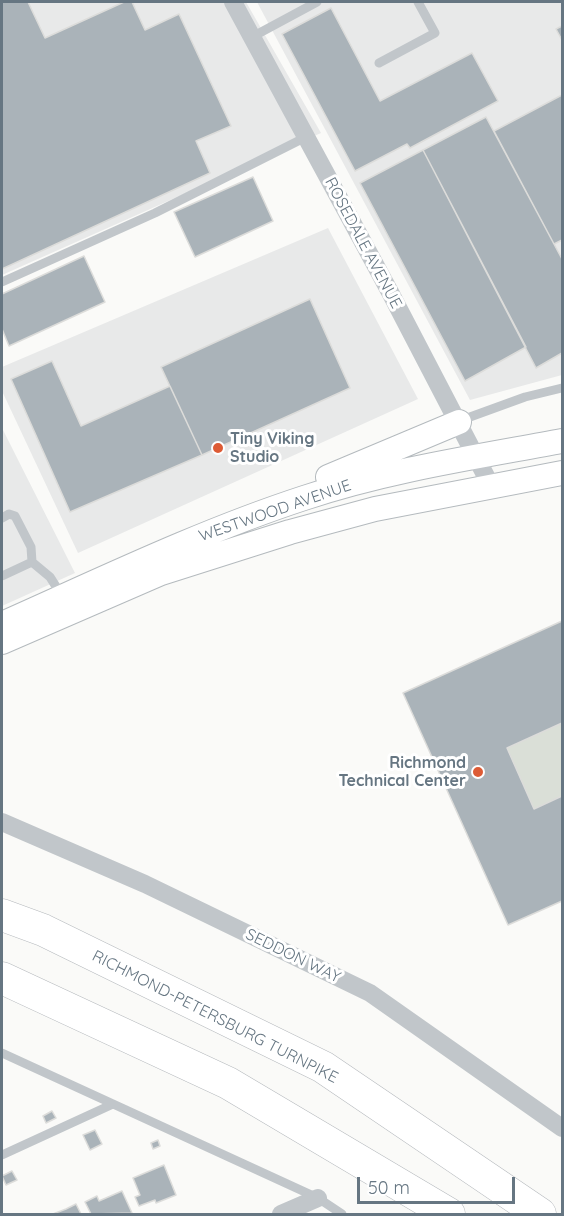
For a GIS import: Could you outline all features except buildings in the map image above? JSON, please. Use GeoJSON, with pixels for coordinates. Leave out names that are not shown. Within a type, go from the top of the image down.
{"type":"FeatureCollection","features":[{"type":"Feature","properties":{"kind":"highway","name":"RICHMOND-PETERSBURG TURNPIKE"},"geometry":{"type":"LineString","coordinates":[[2,915],[43,930],[323,1067],[540,1215]]}},
{"type":"Feature","properties":{"kind":"highway"},"geometry":{"type":"LineString","coordinates":[[2,978],[228,1083],[449,1215]]}},
{"type":"Feature","properties":{"kind":"main road"},"geometry":{"type":"LineString","coordinates":[[250,517],[307,486],[459,422]]}},
{"type":"Feature","properties":{"kind":"main road","name":"WESTWOOD AVENUE"},"geometry":{"type":"LineString","coordinates":[[2,642],[66,605],[184,543],[250,517],[368,479],[562,441]]}},
{"type":"Feature","properties":{"kind":"main road","name":"WESTWOOD AVENUE"},"geometry":{"type":"LineString","coordinates":[[2,624],[278,536],[375,509],[562,473]]}},
{"type":"Feature","properties":{"kind":"street","name":"ROSEDALE AVENUE"},"geometry":{"type":"LineString","coordinates":[[233,2],[459,422],[491,486]]}},
{"type":"Feature","properties":{"kind":"street","name":"SEDDON WAY"},"geometry":{"type":"LineString","coordinates":[[2,822],[145,884],[370,993],[562,1128]]}},
{"type":"Feature","properties":{"kind":"street"},"geometry":{"type":"LineString","coordinates":[[281,1215],[318,1198]]}},
{"type":"Feature","properties":{"kind":"lane"},"geometry":{"type":"LineString","coordinates":[[252,37],[317,2]]}},
{"type":"Feature","properties":{"kind":"lane"},"geometry":{"type":"LineString","coordinates":[[379,63],[435,33],[418,2]]}},
{"type":"Feature","properties":{"kind":"lane"},"geometry":{"type":"LineString","coordinates":[[2,282],[154,213],[306,137]]}},
{"type":"Feature","properties":{"kind":"lane"},"geometry":{"type":"LineString","coordinates":[[459,422],[506,403],[562,388]]}},
{"type":"Feature","properties":{"kind":"lane"},"geometry":{"type":"LineString","coordinates":[[2,518],[9,514],[15,516],[31,547],[32,562],[51,577],[66,605]]}},
{"type":"Feature","properties":{"kind":"lane"},"geometry":{"type":"LineString","coordinates":[[2,576],[32,562]]}},
{"type":"Feature","properties":{"kind":"lane"},"geometry":{"type":"LineString","coordinates":[[2,1053],[318,1198],[342,1215]]}},
{"type":"Feature","properties":{"kind":"lane"},"geometry":{"type":"LineString","coordinates":[[2,1155],[113,1104]]}},
{"type":"Feature","properties":{"kind":"shaded area"},"geometry":{"type":"Polygon","coordinates":[[[2,2],[246,2],[321,133],[2,275],[2,2]]]}},
{"type":"Feature","properties":{"kind":"shaded area"},"geometry":{"type":"Polygon","coordinates":[[[257,2],[562,2],[562,375],[470,400],[257,2]]]}},
{"type":"Feature","properties":{"kind":"shaded area"},"geometry":{"type":"Polygon","coordinates":[[[328,228],[418,399],[78,553],[2,391],[2,367],[328,228]]]}},
{"type":"Feature","properties":{"kind":"shaded area"},"geometry":{"type":"Polygon","coordinates":[[[2,428],[75,573],[2,606],[2,428]]]}},
{"type":"Feature","properties":{"kind":"shaded area"},"geometry":{"type":"Polygon","coordinates":[[[562,723],[562,796],[534,809],[507,748],[562,723]]]}},
{"type":"Feature","properties":{"kind":"place","name":"Tiny Viking Studio"},"geometry":{"type":"Point","coordinates":[218,448]}},
{"type":"Feature","properties":{"kind":"place","name":"Richmond Technical Center"},"geometry":{"type":"Point","coordinates":[478,772]}}]}
